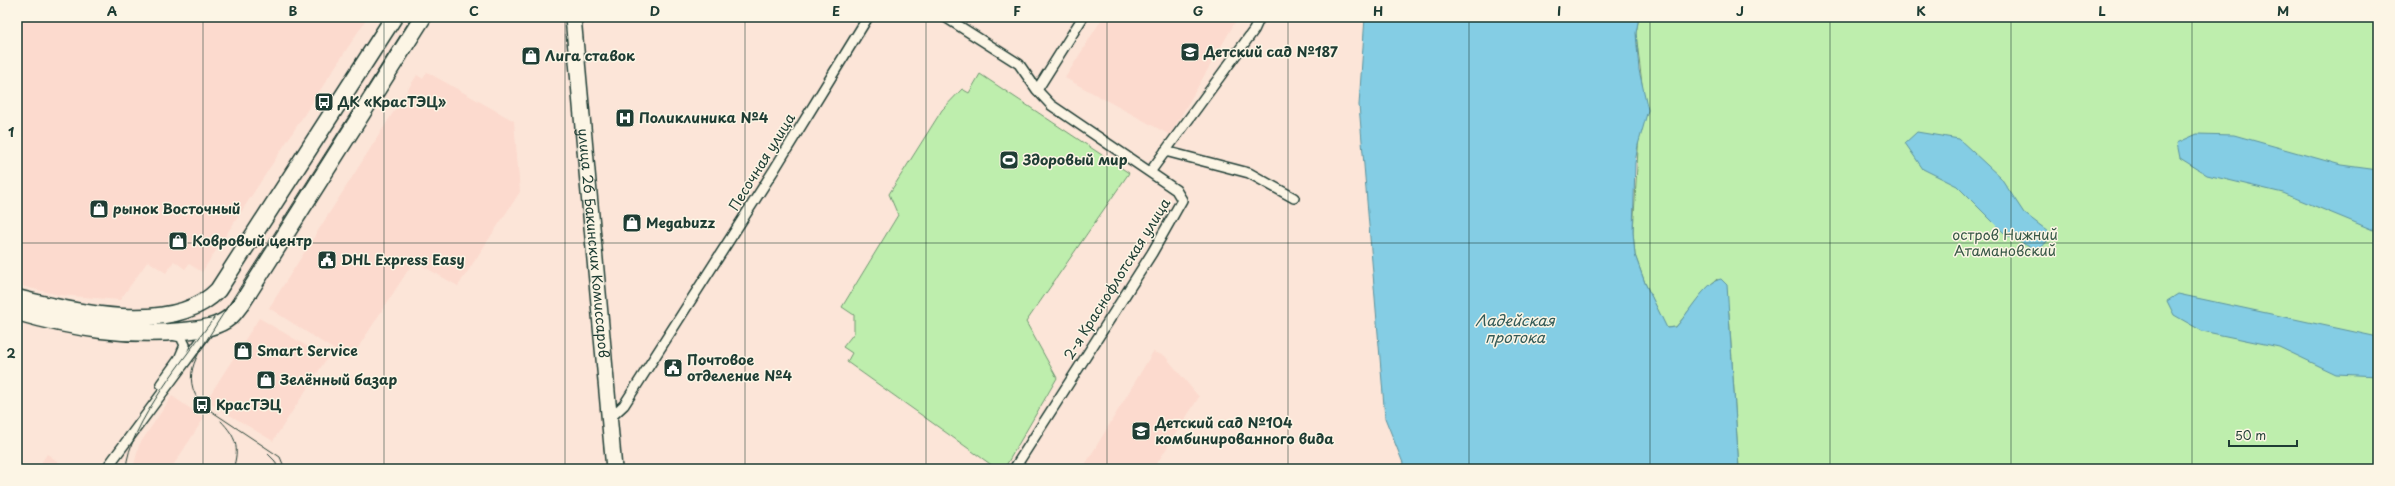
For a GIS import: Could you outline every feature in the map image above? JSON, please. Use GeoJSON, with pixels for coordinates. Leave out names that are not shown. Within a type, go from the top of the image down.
{"type":"FeatureCollection","features":[{"type":"Feature","properties":{"kind":"highway"},"geometry":{"type":"LineString","coordinates":[[17,298],[68,311],[116,316],[158,315],[185,310],[208,299],[218,290],[394,17]]}},
{"type":"Feature","properties":{"kind":"highway"},"geometry":{"type":"LineString","coordinates":[[17,312],[78,328],[111,332],[161,333],[230,317],[242,303],[423,17]]}},
{"type":"Feature","properties":{"kind":"main road","name":"улица 26 Бакинских Комиссаров"},"geometry":{"type":"LineString","coordinates":[[573,17],[614,469]]}},
{"type":"Feature","properties":{"kind":"street","name":"Песочная улица"},"geometry":{"type":"LineString","coordinates":[[609,419],[624,405],[770,177],[868,17]]}},
{"type":"Feature","properties":{"kind":"street","name":"2-я Краснофлотская улица"},"geometry":{"type":"LineString","coordinates":[[945,17],[1019,64],[1037,90],[1051,105],[1150,172],[1180,195],[1181,205],[1014,469]]}},
{"type":"Feature","properties":{"kind":"street"},"geometry":{"type":"LineString","coordinates":[[1037,90],[1082,17]]}},
{"type":"Feature","properties":{"kind":"street"},"geometry":{"type":"LineString","coordinates":[[1150,172],[1254,30],[1260,17]]}},
{"type":"Feature","properties":{"kind":"street"},"geometry":{"type":"LineString","coordinates":[[1166,150],[1248,173],[1294,198]]}},
{"type":"Feature","properties":{"kind":"street"},"geometry":{"type":"LineString","coordinates":[[116,453],[213,322]]}},
{"type":"Feature","properties":{"kind":"street"},"geometry":{"type":"LineString","coordinates":[[106,469],[134,422],[179,359],[185,345],[181,337],[161,333]]}},
{"type":"Feature","properties":{"kind":"shaded area","name":"рынок Восточный"},"geometry":{"type":"Polygon","coordinates":[[[17,17],[372,17],[371,19],[367,18],[202,272],[189,264],[185,269],[174,261],[166,273],[148,261],[120,300],[59,295],[17,285],[17,17]]]}},
{"type":"Feature","properties":{"kind":"shaded area"},"geometry":{"type":"Polygon","coordinates":[[[1103,17],[1238,17],[1170,135],[1065,78],[1103,17]]]}},
{"type":"Feature","properties":{"kind":"shaded area"},"geometry":{"type":"Polygon","coordinates":[[[427,72],[514,121],[520,192],[458,286],[414,261],[350,360],[269,308],[417,75],[423,79],[427,72]]]}},
{"type":"Feature","properties":{"kind":"shaded area","name":"Зелённый базар"},"geometry":{"type":"Polygon","coordinates":[[[259,318],[327,358],[273,441],[206,401],[259,318]]]}},
{"type":"Feature","properties":{"kind":"shaded area","name":"Детский сад №104 комбинированного вида"},"geometry":{"type":"Polygon","coordinates":[[[1153,352],[1165,356],[1199,397],[1156,465],[1150,469],[1091,469],[1085,465],[1153,352]]]}},
{"type":"Feature","properties":{"kind":"shaded area"},"geometry":{"type":"Polygon","coordinates":[[[172,396],[204,418],[171,469],[133,469],[139,445],[172,396]]]}},
{"type":"Feature","properties":{"kind":"shaded area"},"geometry":{"type":"Polygon","coordinates":[[[47,454],[63,465],[62,469],[37,469],[47,454]]]}},
{"type":"Feature","properties":{"kind":"green space","name":"остров Нижний Атамановский"},"geometry":{"type":"Polygon","coordinates":[[[1639,17],[2378,17],[2378,469],[1739,469],[1729,313],[1717,279],[1704,291],[1676,327],[1666,328],[1645,283],[1635,255],[1633,232],[1642,84],[1636,33],[1639,17]]]}},
{"type":"Feature","properties":{"kind":"green space"},"geometry":{"type":"Polygon","coordinates":[[[980,74],[1129,173],[1026,322],[1057,378],[1004,469],[991,469],[993,466],[847,362],[852,353],[843,347],[854,333],[854,315],[842,307],[898,215],[889,194],[942,110],[962,89],[969,93],[980,74]]]}},
{"type":"Feature","properties":{"kind":"water","name":"Ладейская протока"},"geometry":{"type":"Polygon","coordinates":[[[1365,17],[1639,17],[1636,33],[1639,70],[1648,110],[1638,145],[1635,163],[1633,232],[1635,255],[1645,283],[1667,328],[1676,327],[1697,299],[1715,281],[1721,279],[1727,285],[1739,469],[1401,469],[1403,463],[1385,418],[1359,105],[1365,17]]]}},
{"type":"Feature","properties":{"kind":"water"},"geometry":{"type":"Polygon","coordinates":[[[1917,132],[1959,139],[2001,178],[2024,213],[2053,235],[2038,251],[2006,235],[1957,186],[1923,169],[1905,143],[1917,132]]]}},
{"type":"Feature","properties":{"kind":"water"},"geometry":{"type":"Polygon","coordinates":[[[2197,134],[2234,135],[2341,165],[2378,170],[2378,232],[2283,193],[2207,175],[2180,158],[2177,143],[2197,134]]]}},
{"type":"Feature","properties":{"kind":"water"},"geometry":{"type":"Polygon","coordinates":[[[2178,294],[2378,337],[2378,376],[2336,374],[2279,347],[2202,331],[2174,315],[2167,301],[2178,294]]]}},
{"type":"Feature","properties":{"kind":"tram line"},"geometry":{"type":"LineString","coordinates":[[285,469],[280,457],[202,405],[195,394],[192,384],[194,364],[198,354],[216,325],[412,17]]}},
{"type":"Feature","properties":{"kind":"tram line"},"geometry":{"type":"LineString","coordinates":[[126,469],[129,451],[148,411],[175,370],[214,318]]}},
{"type":"Feature","properties":{"kind":"tram line"},"geometry":{"type":"LineString","coordinates":[[221,421],[230,432],[235,443],[236,454],[233,469]]}},
{"type":"Feature","properties":{"kind":"tram line"},"geometry":{"type":"LineString","coordinates":[[268,454],[275,461],[278,469]]}},
{"type":"Feature","properties":{"kind":"place","name":"Детский сад №187"},"geometry":{"type":"Point","coordinates":[1190,52]}},
{"type":"Feature","properties":{"kind":"place","name":"Лига ставок"},"geometry":{"type":"Point","coordinates":[531,56]}},
{"type":"Feature","properties":{"kind":"place","name":"ДК «КрасТЭЦ»"},"geometry":{"type":"Point","coordinates":[324,102]}},
{"type":"Feature","properties":{"kind":"place","name":"Поликлиника №4"},"geometry":{"type":"Point","coordinates":[625,118]}},
{"type":"Feature","properties":{"kind":"place","name":"Здоровый мир"},"geometry":{"type":"Point","coordinates":[1009,160]}},
{"type":"Feature","properties":{"kind":"place","name":"рынок Восточный"},"geometry":{"type":"Point","coordinates":[99,209]}},
{"type":"Feature","properties":{"kind":"place","name":"Megabuzz"},"geometry":{"type":"Point","coordinates":[632,223]}},
{"type":"Feature","properties":{"kind":"place","name":"Ковровый центр"},"geometry":{"type":"Point","coordinates":[178,241]}},
{"type":"Feature","properties":{"kind":"place","name":"DHL Express Easy"},"geometry":{"type":"Point","coordinates":[327,260]}},
{"type":"Feature","properties":{"kind":"place","name":"Smart Service"},"geometry":{"type":"Point","coordinates":[243,351]}},
{"type":"Feature","properties":{"kind":"place","name":"Почтовое отделение №4"},"geometry":{"type":"Point","coordinates":[673,368]}},
{"type":"Feature","properties":{"kind":"place","name":"Зелённый базар"},"geometry":{"type":"Point","coordinates":[266,380]}},
{"type":"Feature","properties":{"kind":"place","name":"КрасТЭЦ"},"geometry":{"type":"Point","coordinates":[202,405]}},
{"type":"Feature","properties":{"kind":"place","name":"Детский сад №104 комбинированного вида"},"geometry":{"type":"Point","coordinates":[1141,431]}}]}
